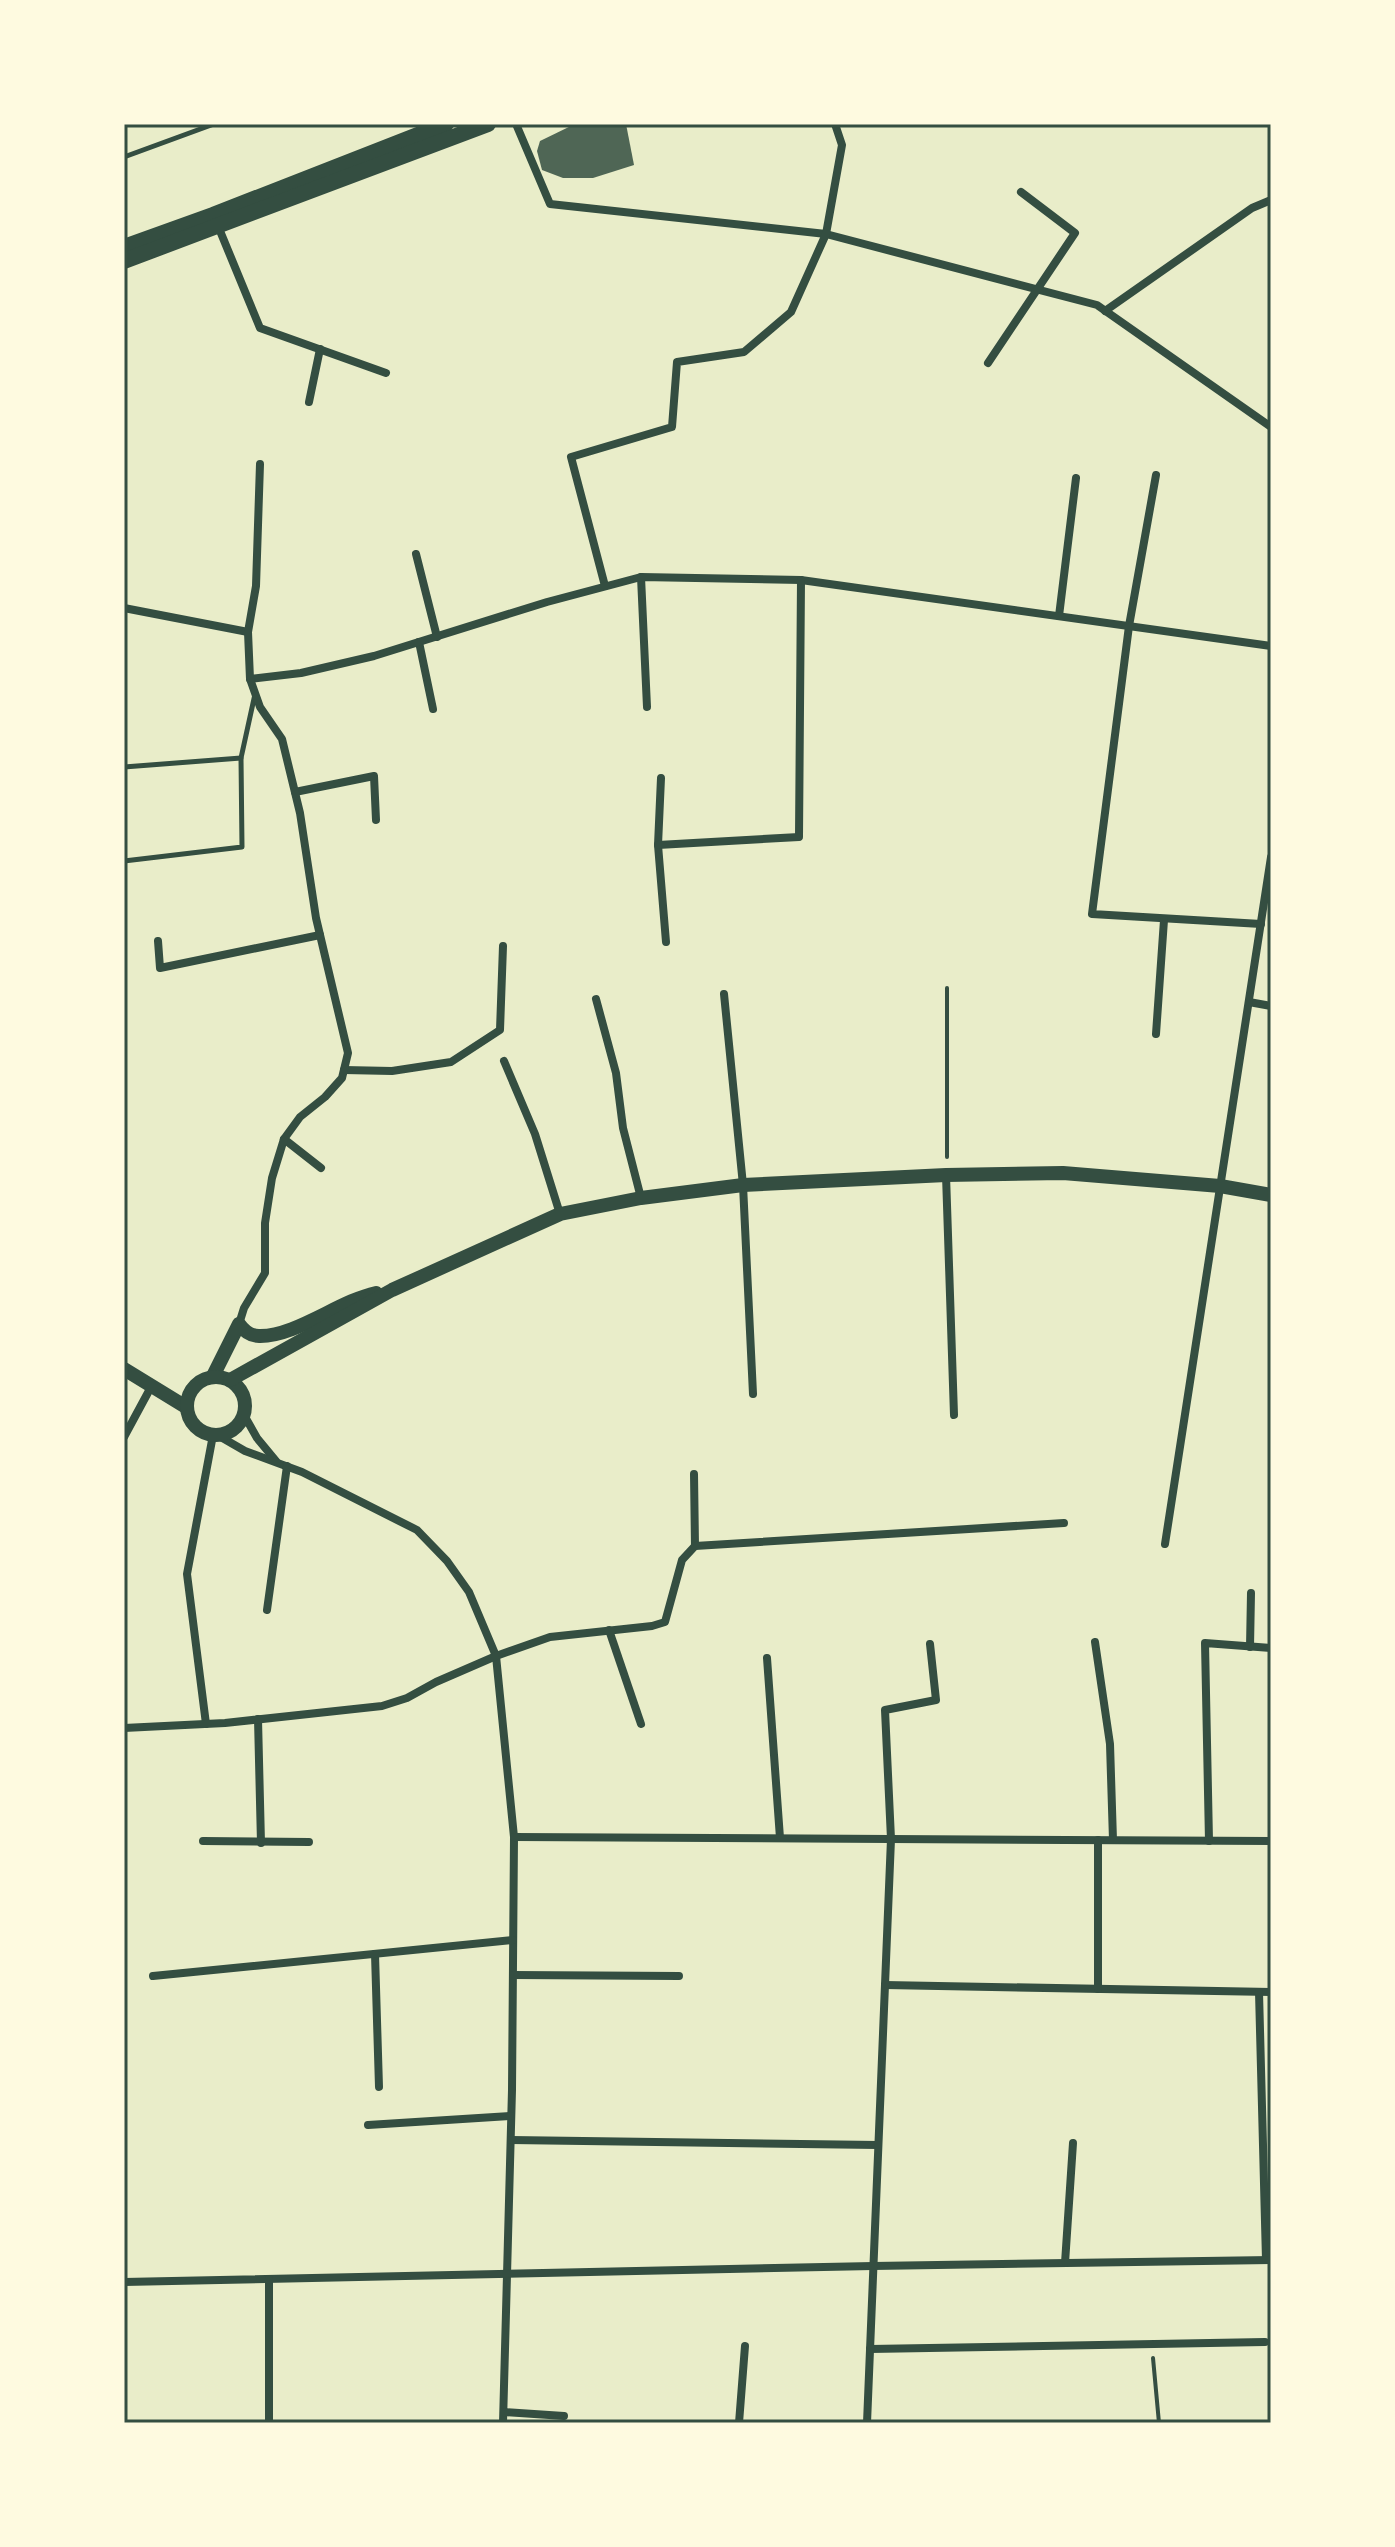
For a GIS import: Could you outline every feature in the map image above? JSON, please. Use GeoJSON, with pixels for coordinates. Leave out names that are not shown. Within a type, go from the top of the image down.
{"type":"FeatureCollection","features":[{"type":"Feature","properties":{"kind":"main road"},"geometry":{"type":"LineString","coordinates":[[124,247],[446,124]]}},
{"type":"Feature","properties":{"kind":"main road"},"geometry":{"type":"LineString","coordinates":[[124,261],[488,124]]}},
{"type":"Feature","properties":{"kind":"main road"},"geometry":{"type":"LineString","coordinates":[[230,1380],[392,1290],[560,1214],[641,1198],[743,1185],[1063,1173],[1220,1186],[1271,1195]]}},
{"type":"Feature","properties":{"kind":"main road"},"geometry":{"type":"LineString","coordinates":[[213,1376],[239,1324],[246,1333],[259,1336],[307,1322],[358,1297],[392,1290]]}},
{"type":"Feature","properties":{"kind":"main road"},"geometry":{"type":"LineString","coordinates":[[124,1369],[186,1407],[195,1426],[216,1436],[235,1429],[244,1415],[244,1395],[230,1380],[213,1376],[199,1381],[190,1393],[186,1407]]}},
{"type":"Feature","properties":{"kind":"street"},"geometry":{"type":"LineString","coordinates":[[516,124],[550,204],[826,234],[1097,305],[1271,427]]}},
{"type":"Feature","properties":{"kind":"street"},"geometry":{"type":"LineString","coordinates":[[605,586],[571,457],[672,427],[677,362],[744,352],[791,312],[826,234],[842,145],[835,124]]}},
{"type":"Feature","properties":{"kind":"street"},"geometry":{"type":"LineString","coordinates":[[988,363],[1075,233],[1021,192]]}},
{"type":"Feature","properties":{"kind":"street"},"geometry":{"type":"LineString","coordinates":[[1105,311],[1252,208],[1271,200]]}},
{"type":"Feature","properties":{"kind":"street"},"geometry":{"type":"LineString","coordinates":[[218,226],[260,328],[386,373]]}},
{"type":"Feature","properties":{"kind":"street"},"geometry":{"type":"LineString","coordinates":[[309,402],[320,349]]}},
{"type":"Feature","properties":{"kind":"street"},"geometry":{"type":"LineString","coordinates":[[239,1324],[244,1308],[265,1273],[265,1223],[272,1178],[284,1139],[300,1117],[342,1078],[348,1053],[320,935],[300,813],[282,739],[260,707],[250,679],[248,632],[256,586],[260,464]]}},
{"type":"Feature","properties":{"kind":"street"},"geometry":{"type":"LineString","coordinates":[[1156,475],[1129,626],[1092,914],[1261,924]]}},
{"type":"Feature","properties":{"kind":"street"},"geometry":{"type":"LineString","coordinates":[[1059,616],[1076,478]]}},
{"type":"Feature","properties":{"kind":"street"},"geometry":{"type":"LineString","coordinates":[[416,554],[437,637]]}},
{"type":"Feature","properties":{"kind":"street"},"geometry":{"type":"LineString","coordinates":[[641,577],[647,707]]}},
{"type":"Feature","properties":{"kind":"street"},"geometry":{"type":"LineString","coordinates":[[250,679],[301,673],[374,656],[641,577],[801,580],[1271,646]]}},
{"type":"Feature","properties":{"kind":"street"},"geometry":{"type":"LineString","coordinates":[[658,845],[799,837],[801,580]]}},
{"type":"Feature","properties":{"kind":"street"},"geometry":{"type":"LineString","coordinates":[[124,608],[248,632]]}},
{"type":"Feature","properties":{"kind":"street"},"geometry":{"type":"LineString","coordinates":[[419,642],[433,709]]}},
{"type":"Feature","properties":{"kind":"street"},"geometry":{"type":"LineString","coordinates":[[295,792],[374,776],[376,820]]}},
{"type":"Feature","properties":{"kind":"street"},"geometry":{"type":"LineString","coordinates":[[661,778],[658,845],[666,942]]}},
{"type":"Feature","properties":{"kind":"street"},"geometry":{"type":"LineString","coordinates":[[1165,1544],[1271,857]]}},
{"type":"Feature","properties":{"kind":"street"},"geometry":{"type":"LineString","coordinates":[[1156,1034],[1164,920]]}},
{"type":"Feature","properties":{"kind":"street"},"geometry":{"type":"LineString","coordinates":[[158,941],[160,968],[320,935]]}},
{"type":"Feature","properties":{"kind":"street"},"geometry":{"type":"LineString","coordinates":[[344,1070],[392,1071],[451,1062],[500,1030],[503,946]]}},
{"type":"Feature","properties":{"kind":"street"},"geometry":{"type":"LineString","coordinates":[[724,994],[743,1185],[753,1394]]}},
{"type":"Feature","properties":{"kind":"street"},"geometry":{"type":"LineString","coordinates":[[596,999],[616,1073],[623,1128],[641,1198]]}},
{"type":"Feature","properties":{"kind":"street"},"geometry":{"type":"LineString","coordinates":[[1249,1002],[1271,1006]]}},
{"type":"Feature","properties":{"kind":"street"},"geometry":{"type":"LineString","coordinates":[[504,1061],[535,1134],[560,1214]]}},
{"type":"Feature","properties":{"kind":"street"},"geometry":{"type":"LineString","coordinates":[[284,1139],[321,1168]]}},
{"type":"Feature","properties":{"kind":"street"},"geometry":{"type":"LineString","coordinates":[[946,1175],[954,1415]]}},
{"type":"Feature","properties":{"kind":"street"},"geometry":{"type":"LineString","coordinates":[[124,1437],[151,1387]]}},
{"type":"Feature","properties":{"kind":"street"},"geometry":{"type":"LineString","coordinates":[[244,1415],[257,1438],[277,1462]]}},
{"type":"Feature","properties":{"kind":"street"},"geometry":{"type":"LineString","coordinates":[[206,1724],[187,1574],[216,1436],[245,1451],[287,1466],[417,1530],[447,1561],[469,1592],[496,1656],[514,1837],[511,2140],[503,2423]]}},
{"type":"Feature","properties":{"kind":"street"},"geometry":{"type":"LineString","coordinates":[[267,1610],[287,1466]]}},
{"type":"Feature","properties":{"kind":"street"},"geometry":{"type":"LineString","coordinates":[[694,1474],[695,1546]]}},
{"type":"Feature","properties":{"kind":"street"},"geometry":{"type":"LineString","coordinates":[[124,1728],[206,1724],[382,1706],[407,1698],[496,1656],[550,1637],[665,1622],[682,1560],[695,1546],[1064,1523]]}},
{"type":"Feature","properties":{"kind":"street"},"geometry":{"type":"LineString","coordinates":[[1250,1647],[1251,1593]]}},
{"type":"Feature","properties":{"kind":"street"},"geometry":{"type":"LineString","coordinates":[[609,1630],[641,1724]]}},
{"type":"Feature","properties":{"kind":"street"},"geometry":{"type":"LineString","coordinates":[[1095,1642],[1110,1744],[1113,1840]]}},
{"type":"Feature","properties":{"kind":"street"},"geometry":{"type":"LineString","coordinates":[[1209,1841],[1205,1643],[1271,1648]]}},
{"type":"Feature","properties":{"kind":"street"},"geometry":{"type":"LineString","coordinates":[[867,2423],[891,1839],[885,1710],[936,1700],[930,1644]]}},
{"type":"Feature","properties":{"kind":"street"},"geometry":{"type":"LineString","coordinates":[[767,1658],[780,1838]]}},
{"type":"Feature","properties":{"kind":"street"},"geometry":{"type":"LineString","coordinates":[[258,1719],[261,1843]]}},
{"type":"Feature","properties":{"kind":"street"},"geometry":{"type":"LineString","coordinates":[[514,1837],[1271,1841]]}},
{"type":"Feature","properties":{"kind":"street"},"geometry":{"type":"LineString","coordinates":[[1098,1840],[1098,1989]]}},
{"type":"Feature","properties":{"kind":"street"},"geometry":{"type":"LineString","coordinates":[[203,1841],[309,1842]]}},
{"type":"Feature","properties":{"kind":"street"},"geometry":{"type":"LineString","coordinates":[[153,1976],[513,1940]]}},
{"type":"Feature","properties":{"kind":"street"},"geometry":{"type":"LineString","coordinates":[[375,1954],[379,2087]]}},
{"type":"Feature","properties":{"kind":"street"},"geometry":{"type":"LineString","coordinates":[[513,1975],[679,1976]]}},
{"type":"Feature","properties":{"kind":"street"},"geometry":{"type":"LineString","coordinates":[[885,1985],[1271,1992]]}},
{"type":"Feature","properties":{"kind":"street"},"geometry":{"type":"LineString","coordinates":[[124,2282],[1269,2260],[1259,1992]]}},
{"type":"Feature","properties":{"kind":"street"},"geometry":{"type":"LineString","coordinates":[[368,2125],[511,2116]]}},
{"type":"Feature","properties":{"kind":"street"},"geometry":{"type":"LineString","coordinates":[[511,2140],[878,2145]]}},
{"type":"Feature","properties":{"kind":"street"},"geometry":{"type":"LineString","coordinates":[[1065,2263],[1073,2143]]}},
{"type":"Feature","properties":{"kind":"street"},"geometry":{"type":"LineString","coordinates":[[269,2279],[269,2423]]}},
{"type":"Feature","properties":{"kind":"street"},"geometry":{"type":"LineString","coordinates":[[870,2349],[1265,2342]]}},
{"type":"Feature","properties":{"kind":"street"},"geometry":{"type":"LineString","coordinates":[[739,2423],[745,2346]]}},
{"type":"Feature","properties":{"kind":"street"},"geometry":{"type":"LineString","coordinates":[[504,2412],[564,2416]]}},
{"type":"Feature","properties":{"kind":"lane"},"geometry":{"type":"LineString","coordinates":[[124,157],[214,124]]}},
{"type":"Feature","properties":{"kind":"lane"},"geometry":{"type":"LineString","coordinates":[[124,861],[242,847],[241,758],[255,693]]}},
{"type":"Feature","properties":{"kind":"lane"},"geometry":{"type":"LineString","coordinates":[[124,767],[241,758]]}},
{"type":"Feature","properties":{"kind":"path"},"geometry":{"type":"LineString","coordinates":[[946,1175],[947,988]]}},
{"type":"Feature","properties":{"kind":"path"},"geometry":{"type":"LineString","coordinates":[[1152,2345],[1159,2423]]}},
{"type":"Feature","properties":{"kind":"building"},"geometry":{"type":"Polygon","coordinates":[[[575,124],[626,124],[634,165],[593,178],[563,178],[542,170],[537,151],[540,141],[575,124]]]}}]}
